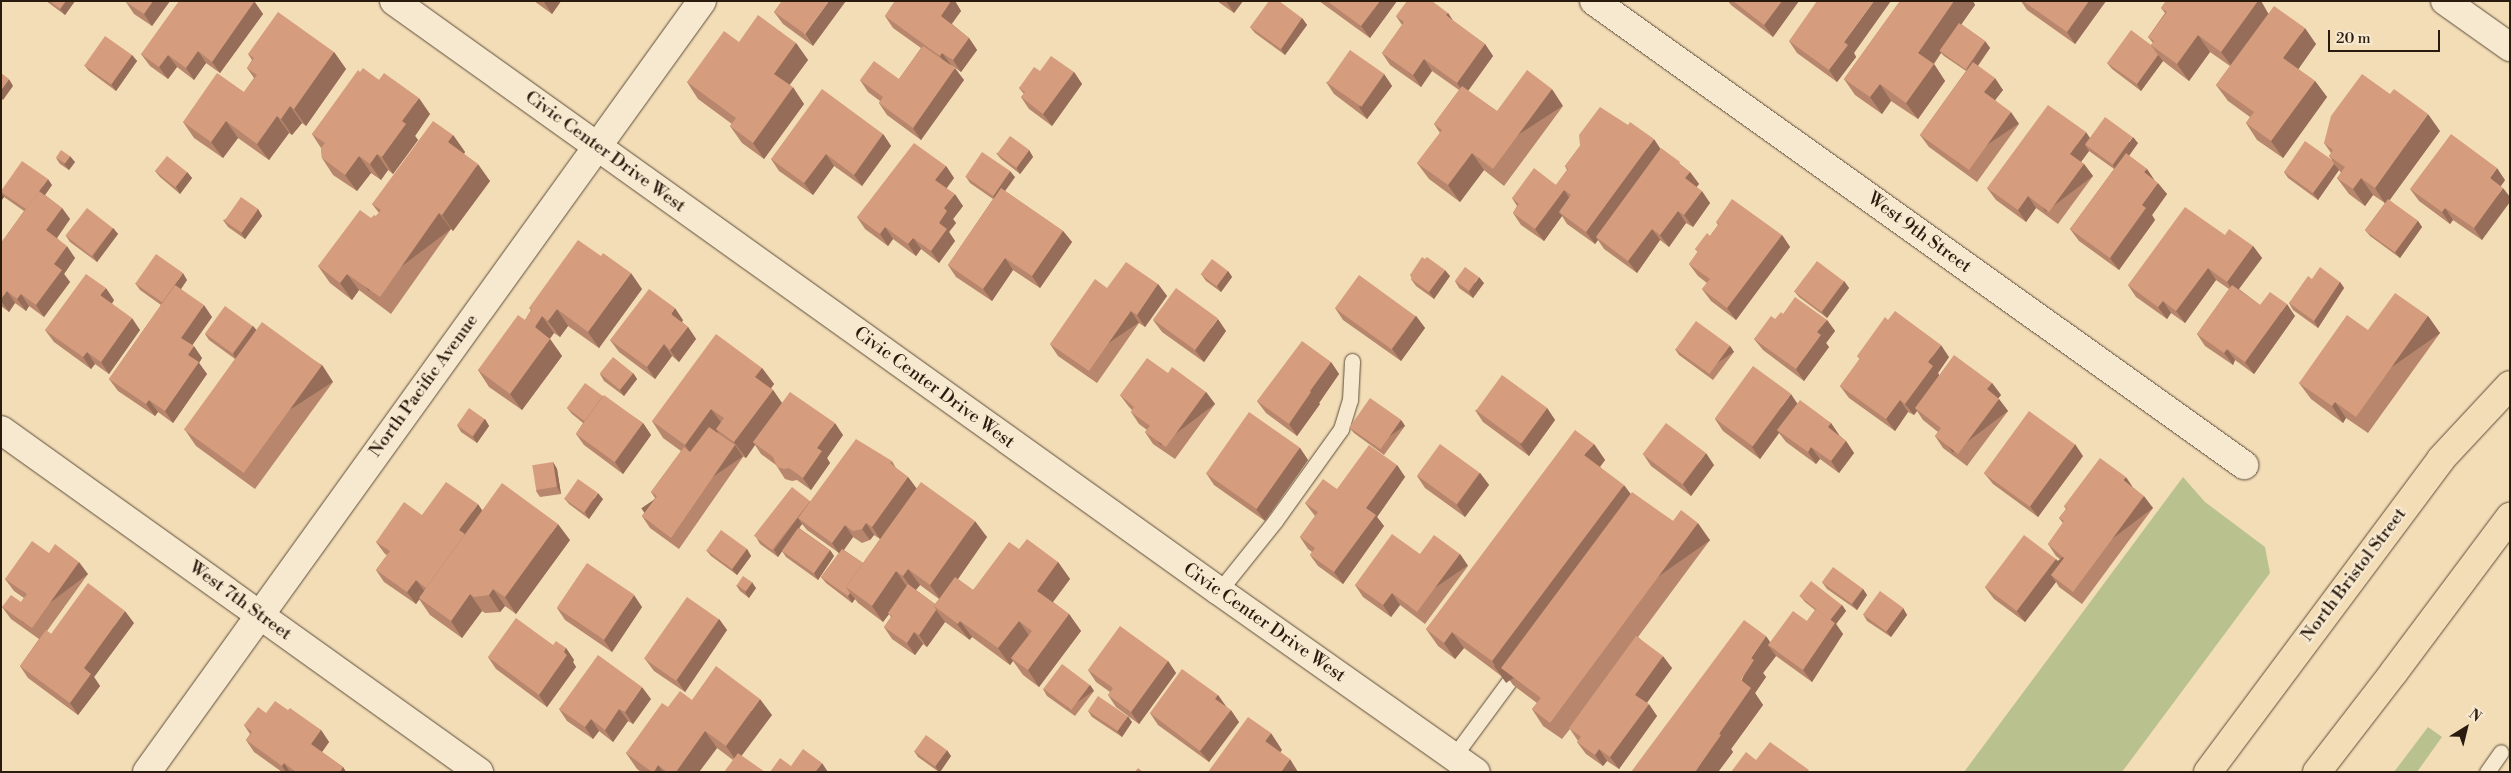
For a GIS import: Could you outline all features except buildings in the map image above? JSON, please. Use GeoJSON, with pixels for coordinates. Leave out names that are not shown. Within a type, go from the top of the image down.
{"type":"FeatureCollection","features":[{"type":"Feature","properties":{"kind":"main road","name":"North Bristol Street"},"geometry":{"type":"LineString","coordinates":[[2208,772],[2442,459],[2510,385]]}},
{"type":"Feature","properties":{"kind":"main road"},"geometry":{"type":"LineString","coordinates":[[2317,772],[2508,523]]}},
{"type":"Feature","properties":{"kind":"street","name":"Civic Center Drive West"},"geometry":{"type":"LineString","coordinates":[[394,1],[1219,592],[1476,772]]}},
{"type":"Feature","properties":{"kind":"street","name":"North Pacific Avenue"},"geometry":{"type":"LineString","coordinates":[[147,772],[702,1]]}},
{"type":"Feature","properties":{"kind":"street","name":"West 9th Street"},"geometry":{"type":"LineString","coordinates":[[1594,1],[2244,465]]}},
{"type":"Feature","properties":{"kind":"street"},"geometry":{"type":"LineString","coordinates":[[2445,1],[2510,47]]}},
{"type":"Feature","properties":{"kind":"street","name":"West 7th Street"},"geometry":{"type":"LineString","coordinates":[[1,430],[479,772]]}},
{"type":"Feature","properties":{"kind":"lane"},"geometry":{"type":"LineString","coordinates":[[1219,592],[1275,520],[1341,429],[1350,400],[1352,361]]}},
{"type":"Feature","properties":{"kind":"lane"},"geometry":{"type":"LineString","coordinates":[[1454,756],[1530,654]]}},
{"type":"Feature","properties":{"kind":"lane"},"geometry":{"type":"LineString","coordinates":[[2487,772],[2501,752]]}},
{"type":"Feature","properties":{"kind":"green space"},"geometry":{"type":"Polygon","coordinates":[[[2183,477],[2205,502],[2265,547],[2270,573],[2122,772],[1964,772],[2183,477]]]}},
{"type":"Feature","properties":{"kind":"green space"},"geometry":{"type":"Polygon","coordinates":[[[2428,727],[2442,737],[2417,772],[2394,772],[2428,727]]]}}]}
